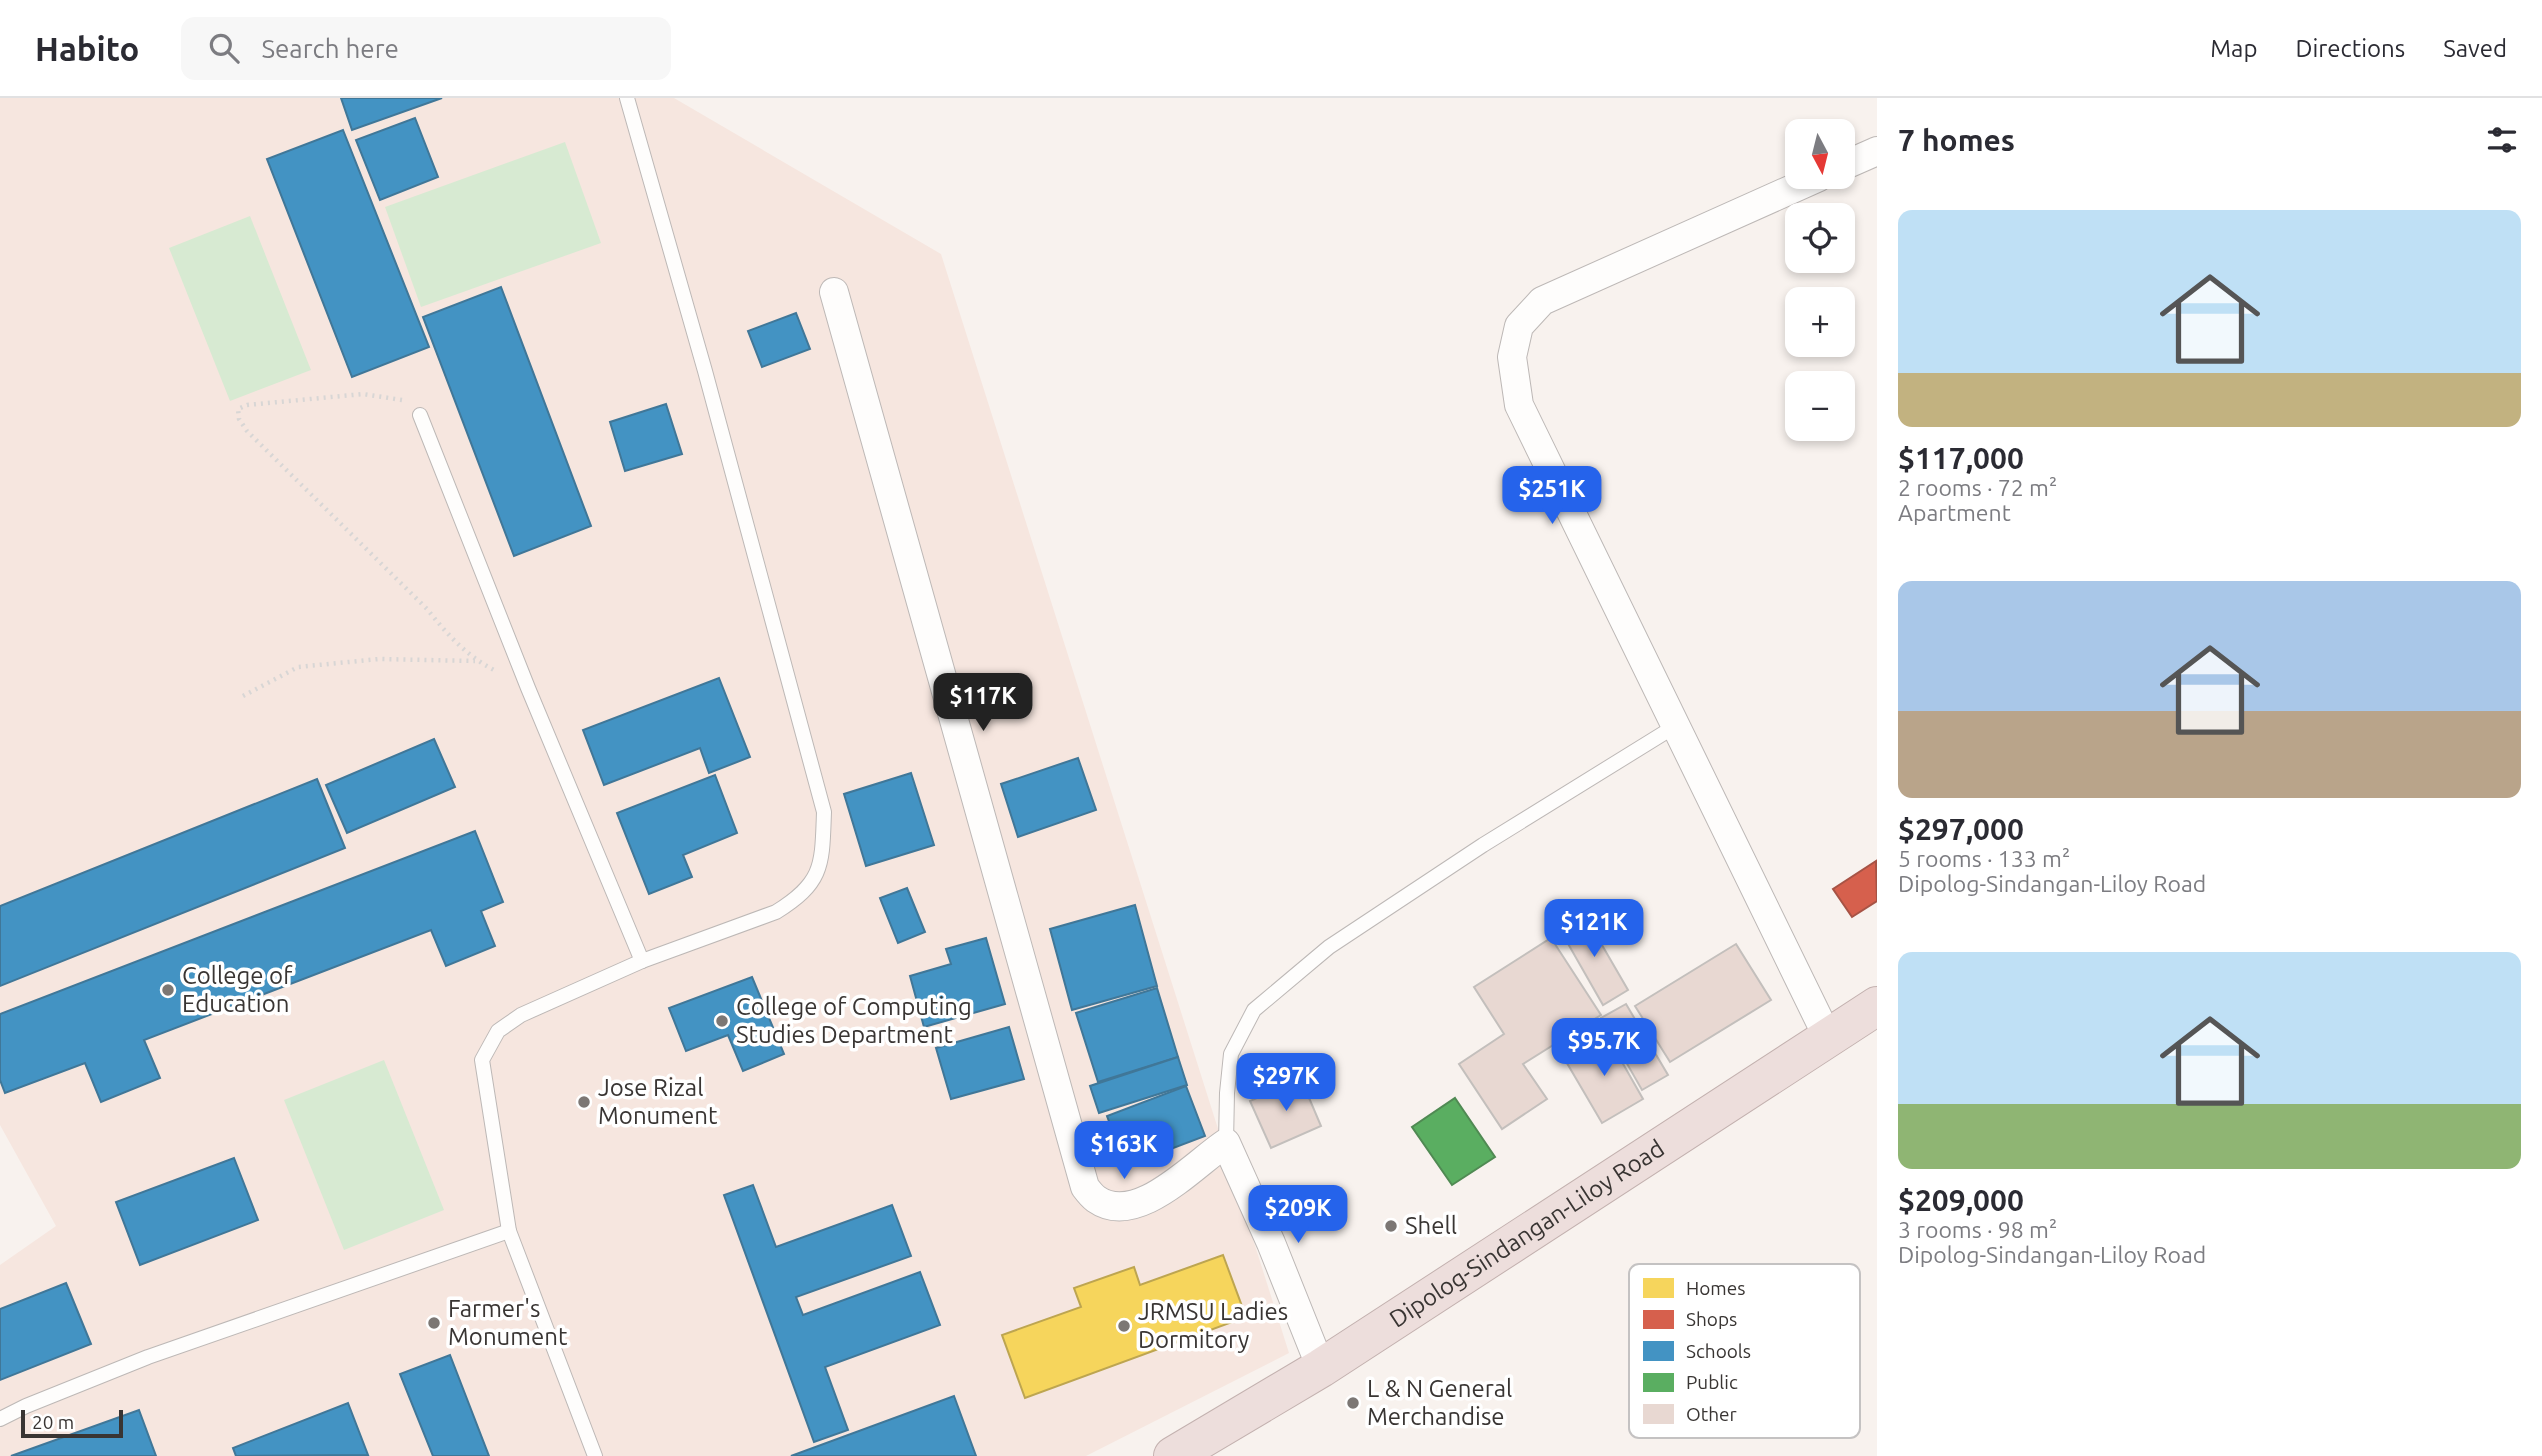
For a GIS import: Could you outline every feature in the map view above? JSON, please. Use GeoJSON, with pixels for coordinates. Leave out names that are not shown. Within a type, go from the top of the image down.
{"type":"FeatureCollection","features":[{"type":"Feature","properties":{"kind":"highway","name":"Dipolog-Sindangan-Liloy Road"},"geometry":{"type":"LineString","coordinates":[[1173,1456],[1321,1368],[1877,1006]]}},
{"type":"Feature","properties":{"kind":"street"},"geometry":{"type":"LineString","coordinates":[[1855,161],[1877,151]]}},
{"type":"Feature","properties":{"kind":"street"},"geometry":{"type":"LineString","coordinates":[[1792,189],[1542,301],[1519,326],[1512,357],[1520,405],[1828,1038]]}},
{"type":"Feature","properties":{"kind":"street"},"geometry":{"type":"LineString","coordinates":[[834,292],[1085,1187],[1097,1200],[1113,1206],[1130,1205],[1156,1196],[1226,1143],[1271,1243],[1321,1368]]}},
{"type":"Feature","properties":{"kind":"lane"},"geometry":{"type":"LineString","coordinates":[[595,1456],[509,1231],[482,1060],[498,1031],[521,1015],[642,961],[776,912],[793,902],[811,884],[824,853],[824,812],[705,370],[626,98]]}},
{"type":"Feature","properties":{"kind":"lane"},"geometry":{"type":"LineString","coordinates":[[420,415],[528,688],[642,961]]}},
{"type":"Feature","properties":{"kind":"lane"},"geometry":{"type":"LineString","coordinates":[[1226,1143],[1231,1054],[1254,1010],[1339,940],[1483,845],[1677,725]]}},
{"type":"Feature","properties":{"kind":"lane"},"geometry":{"type":"LineString","coordinates":[[0,1419],[148,1357],[509,1231]]}},
{"type":"Feature","properties":{"kind":"path"},"geometry":{"type":"LineString","coordinates":[[420,415],[411,402],[363,394],[247,405],[238,409],[239,419],[247,431],[427,609],[451,639],[475,661],[528,688]]}},
{"type":"Feature","properties":{"kind":"path"},"geometry":{"type":"LineString","coordinates":[[243,696],[298,667],[379,659],[475,661]]}},
{"type":"Feature","properties":{"kind":"shaded area"},"geometry":{"type":"Polygon","coordinates":[[[0,98],[674,98],[941,254],[1289,1353],[1086,1456],[0,1456],[0,1265],[56,1226],[0,1125],[0,98]]]}},
{"type":"Feature","properties":{"kind":"green space"},"geometry":{"type":"Polygon","coordinates":[[[565,142],[601,243],[421,307],[385,207],[565,142]]]}},
{"type":"Feature","properties":{"kind":"green space"},"geometry":{"type":"Polygon","coordinates":[[[250,216],[311,370],[230,401],[169,248],[250,216]]]}},
{"type":"Feature","properties":{"kind":"green space"},"geometry":{"type":"Polygon","coordinates":[[[384,1060],[444,1210],[344,1250],[284,1100],[384,1060]]]}},
{"type":"Feature","properties":{"kind":"building: Homes","name":"JRMSU Ladies Dormitory"},"geometry":{"type":"Polygon","coordinates":[[[1223,1255],[1246,1317],[1025,1398],[1002,1335],[1081,1307],[1074,1288],[1134,1267],[1140,1285],[1223,1255]]]}},
{"type":"Feature","properties":{"kind":"building: Shops"},"geometry":{"type":"Polygon","coordinates":[[[1876,861],[1877,901],[1852,917],[1833,889],[1876,861]]]}},
{"type":"Feature","properties":{"kind":"building: Schools"},"geometry":{"type":"Polygon","coordinates":[[[341,98],[442,98],[352,130],[341,98]]]}},
{"type":"Feature","properties":{"kind":"building: Schools"},"geometry":{"type":"Polygon","coordinates":[[[415,118],[438,177],[380,200],[356,140],[415,118]]]}},
{"type":"Feature","properties":{"kind":"building: Schools"},"geometry":{"type":"Polygon","coordinates":[[[343,130],[429,347],[352,377],[267,159],[343,130]]]}},
{"type":"Feature","properties":{"kind":"building: Schools"},"geometry":{"type":"Polygon","coordinates":[[[501,287],[591,526],[514,556],[423,317],[501,287]]]}},
{"type":"Feature","properties":{"kind":"building: Schools"},"geometry":{"type":"Polygon","coordinates":[[[796,313],[810,349],[762,367],[748,331],[796,313]]]}},
{"type":"Feature","properties":{"kind":"building: Schools"},"geometry":{"type":"Polygon","coordinates":[[[666,404],[682,454],[625,471],[610,422],[666,404]]]}},
{"type":"Feature","properties":{"kind":"building: Schools"},"geometry":{"type":"Polygon","coordinates":[[[719,678],[750,757],[709,773],[700,748],[604,785],[583,730],[719,678]]]}},
{"type":"Feature","properties":{"kind":"building: Schools"},"geometry":{"type":"Polygon","coordinates":[[[434,739],[455,787],[347,833],[326,785],[434,739]]]}},
{"type":"Feature","properties":{"kind":"building: Schools"},"geometry":{"type":"Polygon","coordinates":[[[1078,758],[1096,810],[1018,837],[1001,784],[1078,758]]]}},
{"type":"Feature","properties":{"kind":"building: Schools"},"geometry":{"type":"Polygon","coordinates":[[[911,773],[934,845],[866,866],[844,794],[911,773]]]}},
{"type":"Feature","properties":{"kind":"building: Schools"},"geometry":{"type":"Polygon","coordinates":[[[715,775],[737,833],[683,855],[692,877],[649,894],[617,813],[715,775]]]}},
{"type":"Feature","properties":{"kind":"building: Schools"},"geometry":{"type":"Polygon","coordinates":[[[317,779],[345,848],[0,986],[0,906],[317,779]]]}},
{"type":"Feature","properties":{"kind":"building: Schools","name":"College of Education"},"geometry":{"type":"Polygon","coordinates":[[[475,831],[503,902],[481,911],[495,946],[446,966],[431,930],[144,1040],[160,1078],[101,1102],[85,1063],[5,1093],[0,1080],[0,1014],[475,831]]]}},
{"type":"Feature","properties":{"kind":"building: Schools"},"geometry":{"type":"Polygon","coordinates":[[[907,888],[925,932],[898,943],[880,898],[907,888]]]}},
{"type":"Feature","properties":{"kind":"building: Schools"},"geometry":{"type":"Polygon","coordinates":[[[1135,905],[1157,986],[1072,1010],[1050,929],[1135,905]]]}},
{"type":"Feature","properties":{"kind":"building: Schools"},"geometry":{"type":"Polygon","coordinates":[[[986,938],[1005,1004],[924,1027],[910,976],[951,964],[946,949],[986,938]]]}},
{"type":"Feature","properties":{"kind":"building: Schools","name":"College of Computing Studies Department"},"geometry":{"type":"Polygon","coordinates":[[[752,977],[784,1054],[743,1071],[728,1035],[686,1051],[669,1008],[752,977]]]}},
{"type":"Feature","properties":{"kind":"building: Schools"},"geometry":{"type":"Polygon","coordinates":[[[1157,988],[1178,1057],[1098,1082],[1076,1013],[1157,988]]]}},
{"type":"Feature","properties":{"kind":"building: Schools"},"geometry":{"type":"Polygon","coordinates":[[[1009,1027],[1024,1079],[951,1099],[936,1048],[1009,1027]]]}},
{"type":"Feature","properties":{"kind":"building: Schools"},"geometry":{"type":"Polygon","coordinates":[[[1178,1057],[1187,1085],[1099,1113],[1090,1086],[1178,1057]]]}},
{"type":"Feature","properties":{"kind":"building: Schools"},"geometry":{"type":"Polygon","coordinates":[[[1186,1086],[1205,1136],[1126,1166],[1107,1116],[1186,1086]]]}},
{"type":"Feature","properties":{"kind":"building: Schools"},"geometry":{"type":"Polygon","coordinates":[[[234,1158],[258,1220],[140,1265],[116,1202],[234,1158]]]}},
{"type":"Feature","properties":{"kind":"building: Schools"},"geometry":{"type":"Polygon","coordinates":[[[753,1185],[776,1247],[892,1205],[911,1256],[796,1297],[803,1315],[920,1272],[940,1325],[825,1367],[848,1430],[814,1442],[724,1195],[753,1185]]]}},
{"type":"Feature","properties":{"kind":"building: Schools"},"geometry":{"type":"Polygon","coordinates":[[[66,1283],[91,1344],[0,1380],[0,1309],[66,1283]]]}},
{"type":"Feature","properties":{"kind":"building: Schools"},"geometry":{"type":"Polygon","coordinates":[[[450,1355],[489,1456],[433,1456],[400,1374],[450,1355]]]}},
{"type":"Feature","properties":{"kind":"building: Schools"},"geometry":{"type":"Polygon","coordinates":[[[954,1396],[976,1456],[791,1456],[954,1396]]]}},
{"type":"Feature","properties":{"kind":"building: Schools"},"geometry":{"type":"Polygon","coordinates":[[[348,1403],[368,1455],[236,1456],[233,1448],[348,1403]]]}},
{"type":"Feature","properties":{"kind":"building: Schools"},"geometry":{"type":"Polygon","coordinates":[[[139,1410],[156,1456],[11,1456],[139,1410]]]}},
{"type":"Feature","properties":{"kind":"building: Public"},"geometry":{"type":"Polygon","coordinates":[[[1455,1098],[1495,1157],[1452,1185],[1412,1127],[1455,1098]]]}},
{"type":"Feature","properties":{"kind":"building: Other"},"geometry":{"type":"Polygon","coordinates":[[[1584,914],[1628,990],[1603,1005],[1559,928],[1584,914]]]}},
{"type":"Feature","properties":{"kind":"building: Other"},"geometry":{"type":"Polygon","coordinates":[[[1551,938],[1601,1015],[1523,1064],[1547,1099],[1502,1129],[1459,1064],[1504,1034],[1474,987],[1551,938]]]}},
{"type":"Feature","properties":{"kind":"building: Other"},"geometry":{"type":"Polygon","coordinates":[[[1736,944],[1771,1000],[1670,1062],[1635,1006],[1736,944]]]}},
{"type":"Feature","properties":{"kind":"building: Other"},"geometry":{"type":"Polygon","coordinates":[[[1626,1004],[1668,1075],[1642,1090],[1601,1018],[1626,1004]]]}},
{"type":"Feature","properties":{"kind":"building: Other"},"geometry":{"type":"Polygon","coordinates":[[[1606,1034],[1643,1099],[1602,1123],[1564,1058],[1606,1034]]]}},
{"type":"Feature","properties":{"kind":"building: Other"},"geometry":{"type":"Polygon","coordinates":[[[1301,1079],[1321,1126],[1271,1148],[1250,1101],[1301,1079]]]}},
{"type":"Feature","properties":{"kind":"place","name":"College of Education"},"geometry":{"type":"Point","coordinates":[168,990]}},
{"type":"Feature","properties":{"kind":"place","name":"College of Computing Studies Department"},"geometry":{"type":"Point","coordinates":[722,1021]}},
{"type":"Feature","properties":{"kind":"place","name":"Jose Rizal Monument"},"geometry":{"type":"Point","coordinates":[584,1102]}},
{"type":"Feature","properties":{"kind":"place","name":"Shell"},"geometry":{"type":"Point","coordinates":[1391,1226]}},
{"type":"Feature","properties":{"kind":"place","name":"Farmer's Monument"},"geometry":{"type":"Point","coordinates":[434,1323]}},
{"type":"Feature","properties":{"kind":"place","name":"JRMSU Ladies Dormitory"},"geometry":{"type":"Point","coordinates":[1124,1326]}},
{"type":"Feature","properties":{"kind":"place","name":"L & N General Merchandise"},"geometry":{"type":"Point","coordinates":[1353,1403]}}]}
